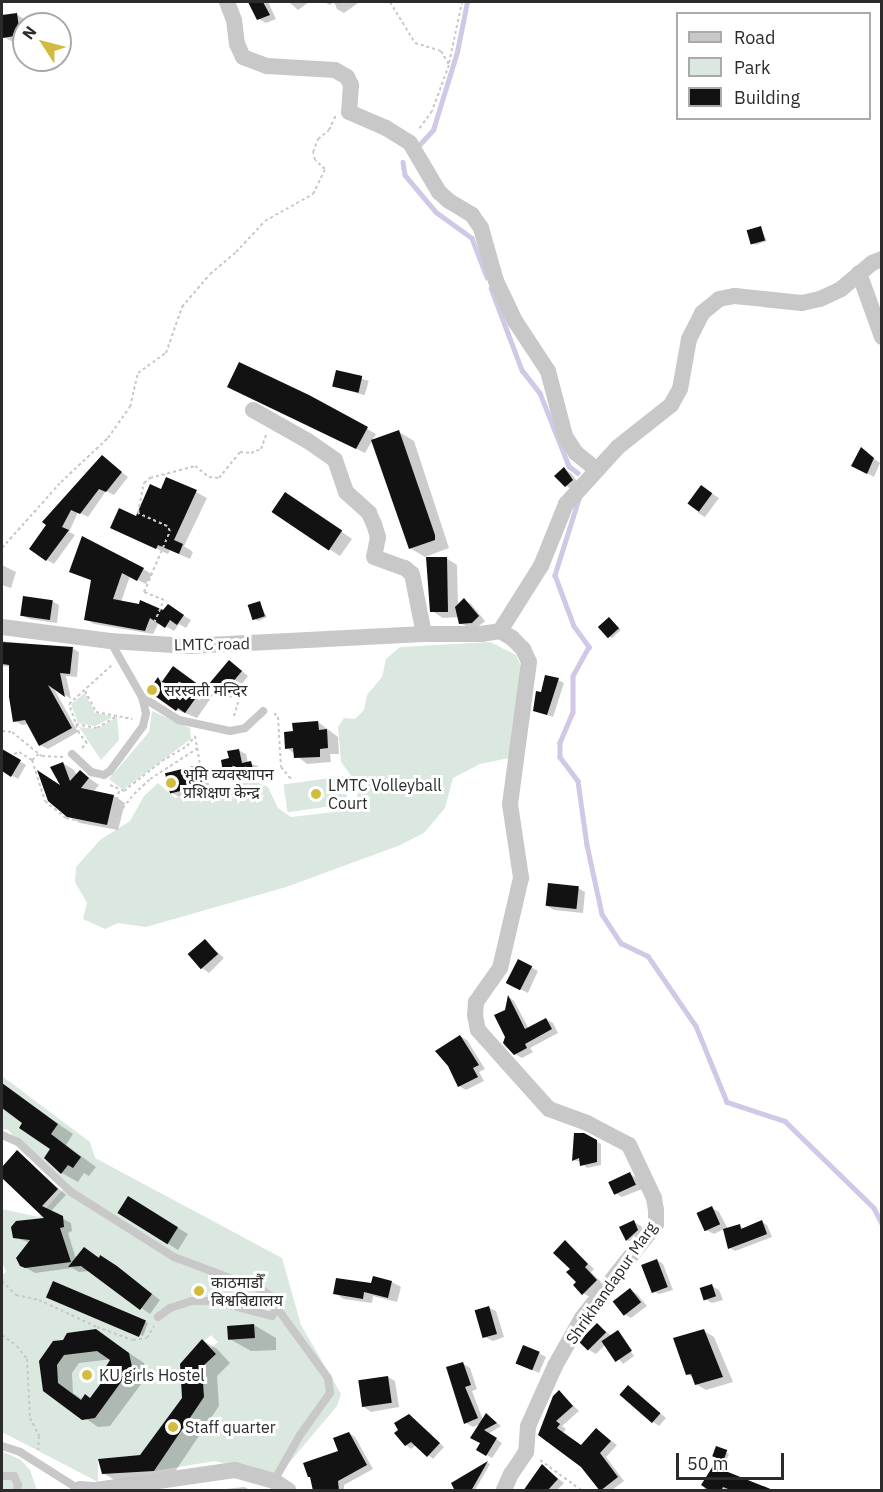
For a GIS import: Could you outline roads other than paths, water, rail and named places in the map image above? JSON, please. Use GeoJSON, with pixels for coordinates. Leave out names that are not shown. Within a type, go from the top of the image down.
{"type":"FeatureCollection","features":[{"type":"Feature","properties":{"kind":"street"},"geometry":{"type":"LineString","coordinates":[[227,2],[234,20],[237,44],[243,57],[267,66],[335,70],[347,77],[351,85],[349,112],[386,128],[410,143],[439,192],[472,215],[481,228],[496,281],[525,340],[548,371],[565,436],[576,453],[595,472]]}},
{"type":"Feature","properties":{"kind":"street"},"geometry":{"type":"LineString","coordinates":[[500,631],[541,566],[559,518],[576,492],[618,447],[671,405],[680,389],[689,339],[702,313],[719,299],[735,296],[802,303],[820,299],[841,289],[872,263],[882,259]]}},
{"type":"Feature","properties":{"kind":"street"},"geometry":{"type":"LineString","coordinates":[[859,273],[882,337]]}},
{"type":"Feature","properties":{"kind":"street"},"geometry":{"type":"LineString","coordinates":[[259,413],[309,441],[335,460],[346,492],[369,513],[374,524],[378,537],[374,557],[405,568],[412,574],[424,634]]}},
{"type":"Feature","properties":{"kind":"street","name":"LMTC road"},"geometry":{"type":"LineString","coordinates":[[2,627],[145,644],[234,645],[424,634],[482,634],[500,631]]}},
{"type":"Feature","properties":{"kind":"street","name":"Shrikhandapur Marg"},"geometry":{"type":"LineString","coordinates":[[500,631],[518,643],[530,662],[510,804],[521,878],[500,968],[476,1002],[475,1015],[478,1030],[549,1109],[587,1123],[628,1145],[654,1198],[657,1210],[656,1224],[582,1318],[555,1366],[528,1426],[526,1452],[511,1474],[504,1491]]}},
{"type":"Feature","properties":{"kind":"street"},"geometry":{"type":"LineString","coordinates":[[80,1490],[235,1470],[274,1481],[288,1491]]}},
{"type":"Feature","properties":{"kind":"lane"},"geometry":{"type":"LineString","coordinates":[[72,754],[99,775],[110,771],[134,741],[145,720],[142,697],[110,641]]}},
{"type":"Feature","properties":{"kind":"lane"},"geometry":{"type":"LineString","coordinates":[[142,697],[179,720],[230,730],[245,728],[263,711]]}},
{"type":"Feature","properties":{"kind":"lane"},"geometry":{"type":"LineString","coordinates":[[2,1135],[18,1143],[71,1192],[174,1257],[262,1290],[276,1299],[278,1308],[328,1378],[330,1393],[300,1435],[274,1481]]}},
{"type":"Feature","properties":{"kind":"lane"},"geometry":{"type":"LineString","coordinates":[[158,1317],[170,1308],[191,1301],[214,1301],[272,1316],[278,1308]]}},
{"type":"Feature","properties":{"kind":"lane"},"geometry":{"type":"LineString","coordinates":[[2,1446],[20,1452],[80,1490]]}},
{"type":"Feature","properties":{"kind":"lane"},"geometry":{"type":"LineString","coordinates":[[2,1476],[14,1476],[18,1485],[17,1491]]}},
{"type":"Feature","properties":{"kind":"waterway"},"geometry":{"type":"LineString","coordinates":[[419,145],[433,130],[457,52],[467,2]]}},
{"type":"Feature","properties":{"kind":"waterway"},"geometry":{"type":"LineString","coordinates":[[403,162],[405,175],[436,212],[472,238],[487,277]]}},
{"type":"Feature","properties":{"kind":"waterway"},"geometry":{"type":"LineString","coordinates":[[491,288],[522,370],[540,393],[569,466],[578,473]]}},
{"type":"Feature","properties":{"kind":"waterway"},"geometry":{"type":"LineString","coordinates":[[579,499],[555,575],[574,626],[589,647],[573,676],[573,712],[560,743],[560,757],[578,781],[587,845],[602,914],[621,943],[648,956],[696,1026],[727,1102],[785,1121],[874,1208],[882,1224]]}},
{"type":"Feature","properties":{"kind":"place","name":"सरस्वती मन्दिर"},"geometry":{"type":"Point","coordinates":[152,690]}},
{"type":"Feature","properties":{"kind":"place","name":"भूमि व्यवस्थापन प्रशिक्षण केन्द्र"},"geometry":{"type":"Point","coordinates":[171,783]}},
{"type":"Feature","properties":{"kind":"place","name":"LMTC Volleyball Court"},"geometry":{"type":"Point","coordinates":[316,794]}},
{"type":"Feature","properties":{"kind":"place","name":"काठमाडौँ बिश्वबिद्यालय"},"geometry":{"type":"Point","coordinates":[199,1291]}},
{"type":"Feature","properties":{"kind":"place","name":"KU girls Hostel"},"geometry":{"type":"Point","coordinates":[87,1375]}},
{"type":"Feature","properties":{"kind":"place","name":"Staff quarter"},"geometry":{"type":"Point","coordinates":[173,1427]}}]}
